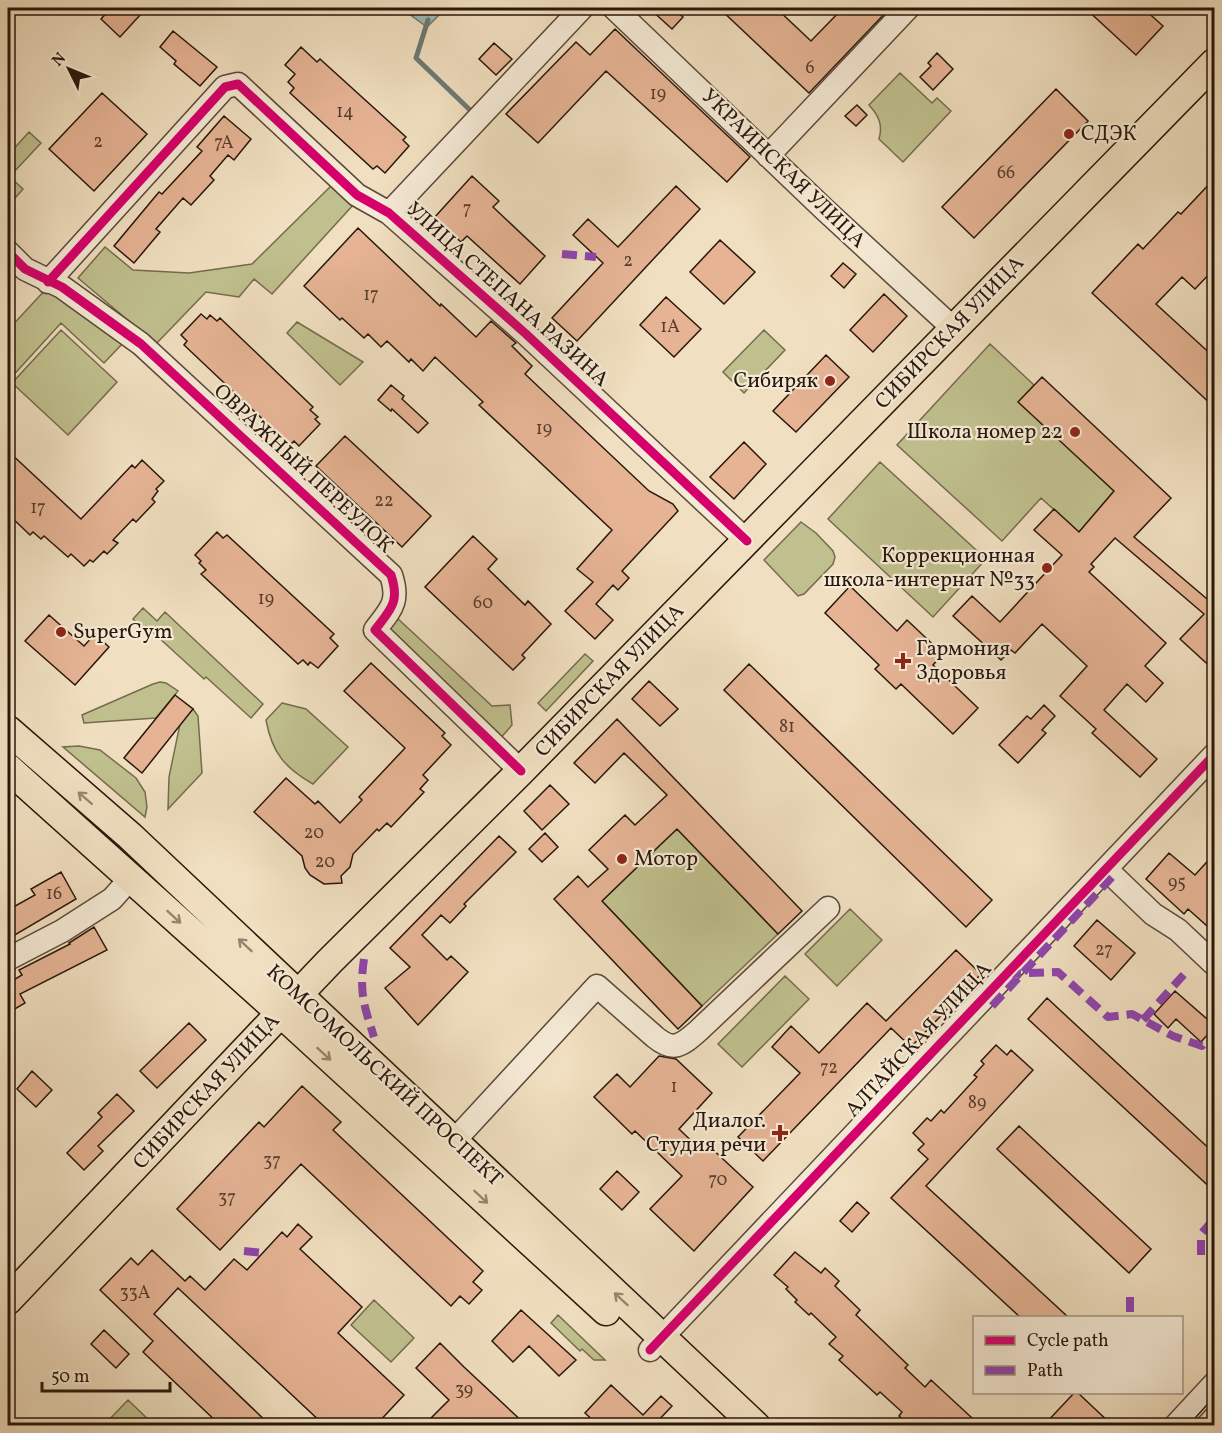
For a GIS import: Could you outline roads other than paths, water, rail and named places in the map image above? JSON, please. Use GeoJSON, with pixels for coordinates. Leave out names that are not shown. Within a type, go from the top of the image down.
{"type":"FeatureCollection","features":[{"type":"Feature","properties":{"kind":"main road","name":"СИБИРСКАЯ УЛИЦА"},"geometry":{"type":"LineString","coordinates":[[8,1300],[329,962],[522,771],[1215,63]]}},
{"type":"Feature","properties":{"kind":"main road","name":"КОМСОМОЛЬСКИЙ ПРОСПЕКТ"},"geometry":{"type":"LineString","coordinates":[[8,730],[130,836],[290,1004],[656,1344],[756,1425]]}},
{"type":"Feature","properties":{"kind":"main road","name":"КОМСОМОЛЬСКИЙ ПРОСПЕКТ"},"geometry":{"type":"LineString","coordinates":[[8,768],[130,879],[290,1004],[454,1142],[656,1344],[732,1425]]}},
{"type":"Feature","properties":{"kind":"street"},"geometry":{"type":"LineString","coordinates":[[389,213],[582,8]]}},
{"type":"Feature","properties":{"kind":"street","name":"УКРАИНСКАЯ УЛИЦА"},"geometry":{"type":"LineString","coordinates":[[614,8],[768,156],[954,329]]}},
{"type":"Feature","properties":{"kind":"street"},"geometry":{"type":"LineString","coordinates":[[768,156],[908,8]]}},
{"type":"Feature","properties":{"kind":"street","name":"УЛИЦА СТЕПАНА РАЗИНА"},"geometry":{"type":"LineString","coordinates":[[48,282],[225,87],[238,84],[357,195],[389,213],[526,334],[747,541]]}},
{"type":"Feature","properties":{"kind":"street","name":"ОВРАЖНЫЙ ПЕРЕУЛОК"},"geometry":{"type":"LineString","coordinates":[[8,252],[25,268],[48,282],[62,287],[141,344],[391,575],[396,590],[393,607],[375,630],[522,771]]}},
{"type":"Feature","properties":{"kind":"street","name":"АЛТАЙСКАЯ УЛИЦА"},"geometry":{"type":"LineString","coordinates":[[656,1344],[1215,755]]}},
{"type":"Feature","properties":{"kind":"street"},"geometry":{"type":"LineString","coordinates":[[1106,869],[1153,914],[1178,930],[1215,964]]}},
{"type":"Feature","properties":{"kind":"street"},"geometry":{"type":"LineString","coordinates":[[8,959],[62,930],[112,899],[130,879]]}},
{"type":"Feature","properties":{"kind":"street"},"geometry":{"type":"LineString","coordinates":[[454,1142],[597,986],[655,1037],[664,1044],[674,1047],[687,1041],[828,908]]}},
{"type":"Feature","properties":{"kind":"street"},"geometry":{"type":"LineString","coordinates":[[1176,1425],[1215,1384]]}},
{"type":"Feature","properties":{"kind":"water"},"geometry":{"type":"Polygon","coordinates":[[[401,8],[446,8],[427,27],[401,8]]]}},
{"type":"Feature","properties":{"kind":"waterway"},"geometry":{"type":"LineString","coordinates":[[180,8],[182,10],[185,8]]}},
{"type":"Feature","properties":{"kind":"waterway"},"geometry":{"type":"LineString","coordinates":[[428,20],[416,58],[470,110]]}},
{"type":"Feature","properties":{"kind":"tram line"},"geometry":{"type":"LineString","coordinates":[[1188,1426],[1214,1397]]}},
{"type":"Feature","properties":{"kind":"tram line"},"geometry":{"type":"LineString","coordinates":[[1201,1426],[1214,1411]]}},
{"type":"Feature","properties":{"kind":"place","name":"СДЭК"},"geometry":{"type":"Point","coordinates":[1069,134]}},
{"type":"Feature","properties":{"kind":"place","name":"Сибиряк"},"geometry":{"type":"Point","coordinates":[830,381]}},
{"type":"Feature","properties":{"kind":"place","name":"Школа номер 22"},"geometry":{"type":"Point","coordinates":[1075,432]}},
{"type":"Feature","properties":{"kind":"place","name":"Коррекционная школа-интернат №33"},"geometry":{"type":"Point","coordinates":[1047,568]}},
{"type":"Feature","properties":{"kind":"place","name":"SuperGym"},"geometry":{"type":"Point","coordinates":[61,632]}},
{"type":"Feature","properties":{"kind":"place","name":"Гармония Здоровья"},"geometry":{"type":"Point","coordinates":[903,661]}},
{"type":"Feature","properties":{"kind":"place","name":"Мотор"},"geometry":{"type":"Point","coordinates":[622,859]}},
{"type":"Feature","properties":{"kind":"place","name":"Диалог. Студия речи"},"geometry":{"type":"Point","coordinates":[780,1133]}}]}
